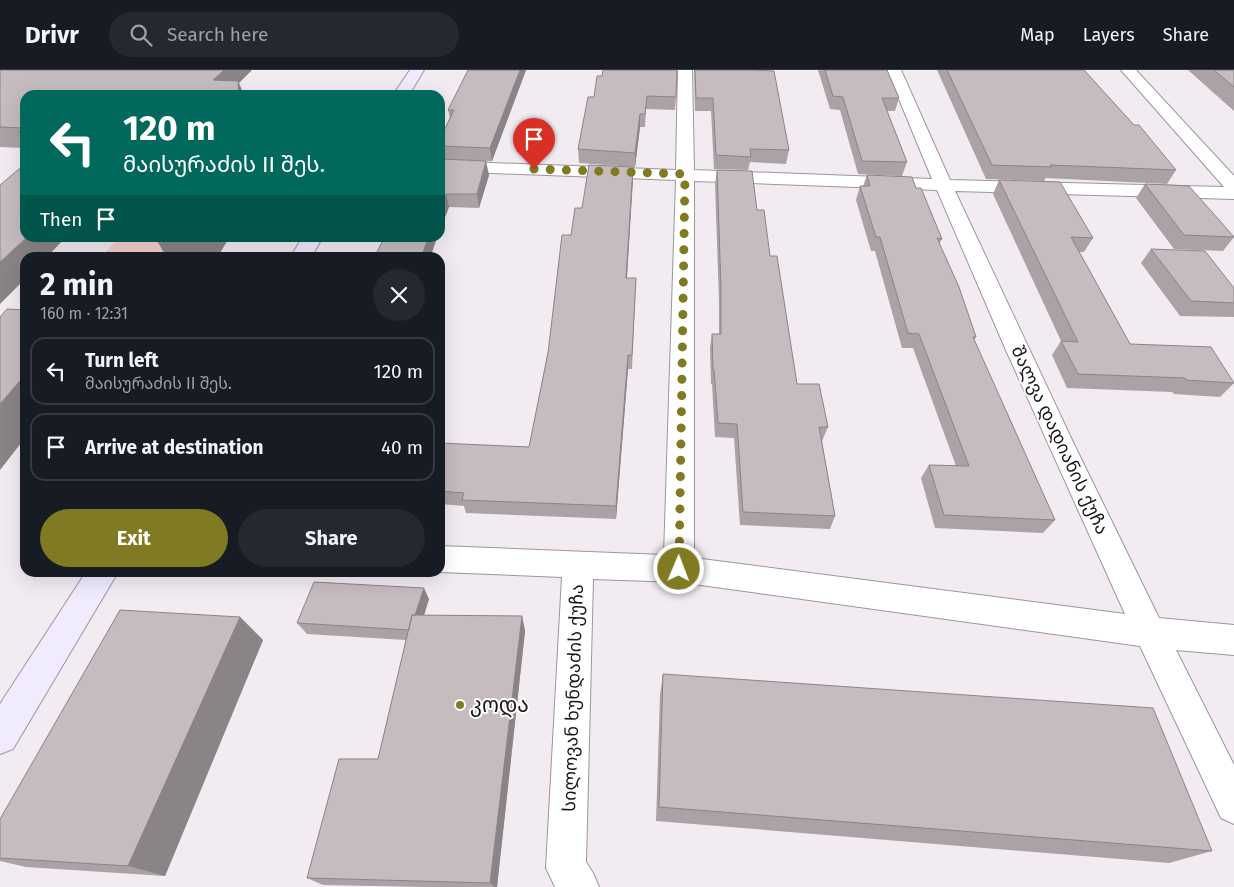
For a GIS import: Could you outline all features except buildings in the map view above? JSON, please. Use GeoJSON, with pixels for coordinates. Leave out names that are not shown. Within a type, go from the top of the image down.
{"type":"FeatureCollection","features":[{"type":"Feature","properties":{"kind":"main road"},"geometry":{"type":"LineString","coordinates":[[404,90],[417,70]]}},
{"type":"Feature","properties":{"kind":"main road"},"geometry":{"type":"LineString","coordinates":[[0,736],[99,577]]}},
{"type":"Feature","properties":{"kind":"street"},"geometry":{"type":"LineString","coordinates":[[679,569],[685,70]]}},
{"type":"Feature","properties":{"kind":"street","name":"შალვა დადიანის ქუჩა"},"geometry":{"type":"LineString","coordinates":[[894,70],[942,185],[1149,632],[1234,806]]}},
{"type":"Feature","properties":{"kind":"street"},"geometry":{"type":"LineString","coordinates":[[1128,70],[1234,187]]}},
{"type":"Feature","properties":{"kind":"street"},"geometry":{"type":"LineString","coordinates":[[445,166],[942,185],[1234,193]]}},
{"type":"Feature","properties":{"kind":"street"},"geometry":{"type":"LineString","coordinates":[[445,559],[578,565]]}},
{"type":"Feature","properties":{"kind":"street","name":"სილოვან ხუნდაძის ქუჩა"},"geometry":{"type":"LineString","coordinates":[[578,887],[566,868],[578,565],[679,569],[1149,632],[1234,640]]}},
{"type":"Feature","properties":{"kind":"shaded area"},"geometry":{"type":"Polygon","coordinates":[[[114,242],[171,242],[162,252],[105,252],[114,242]]]}},
{"type":"Feature","properties":{"kind":"place","name":"კოდა"},"geometry":{"type":"Point","coordinates":[460,705]}},
{"type":"Feature","properties":{"kind":"route"},"geometry":{"type":"LineString","coordinates":[[534,169],[685,174],[679,569]]}}]}
